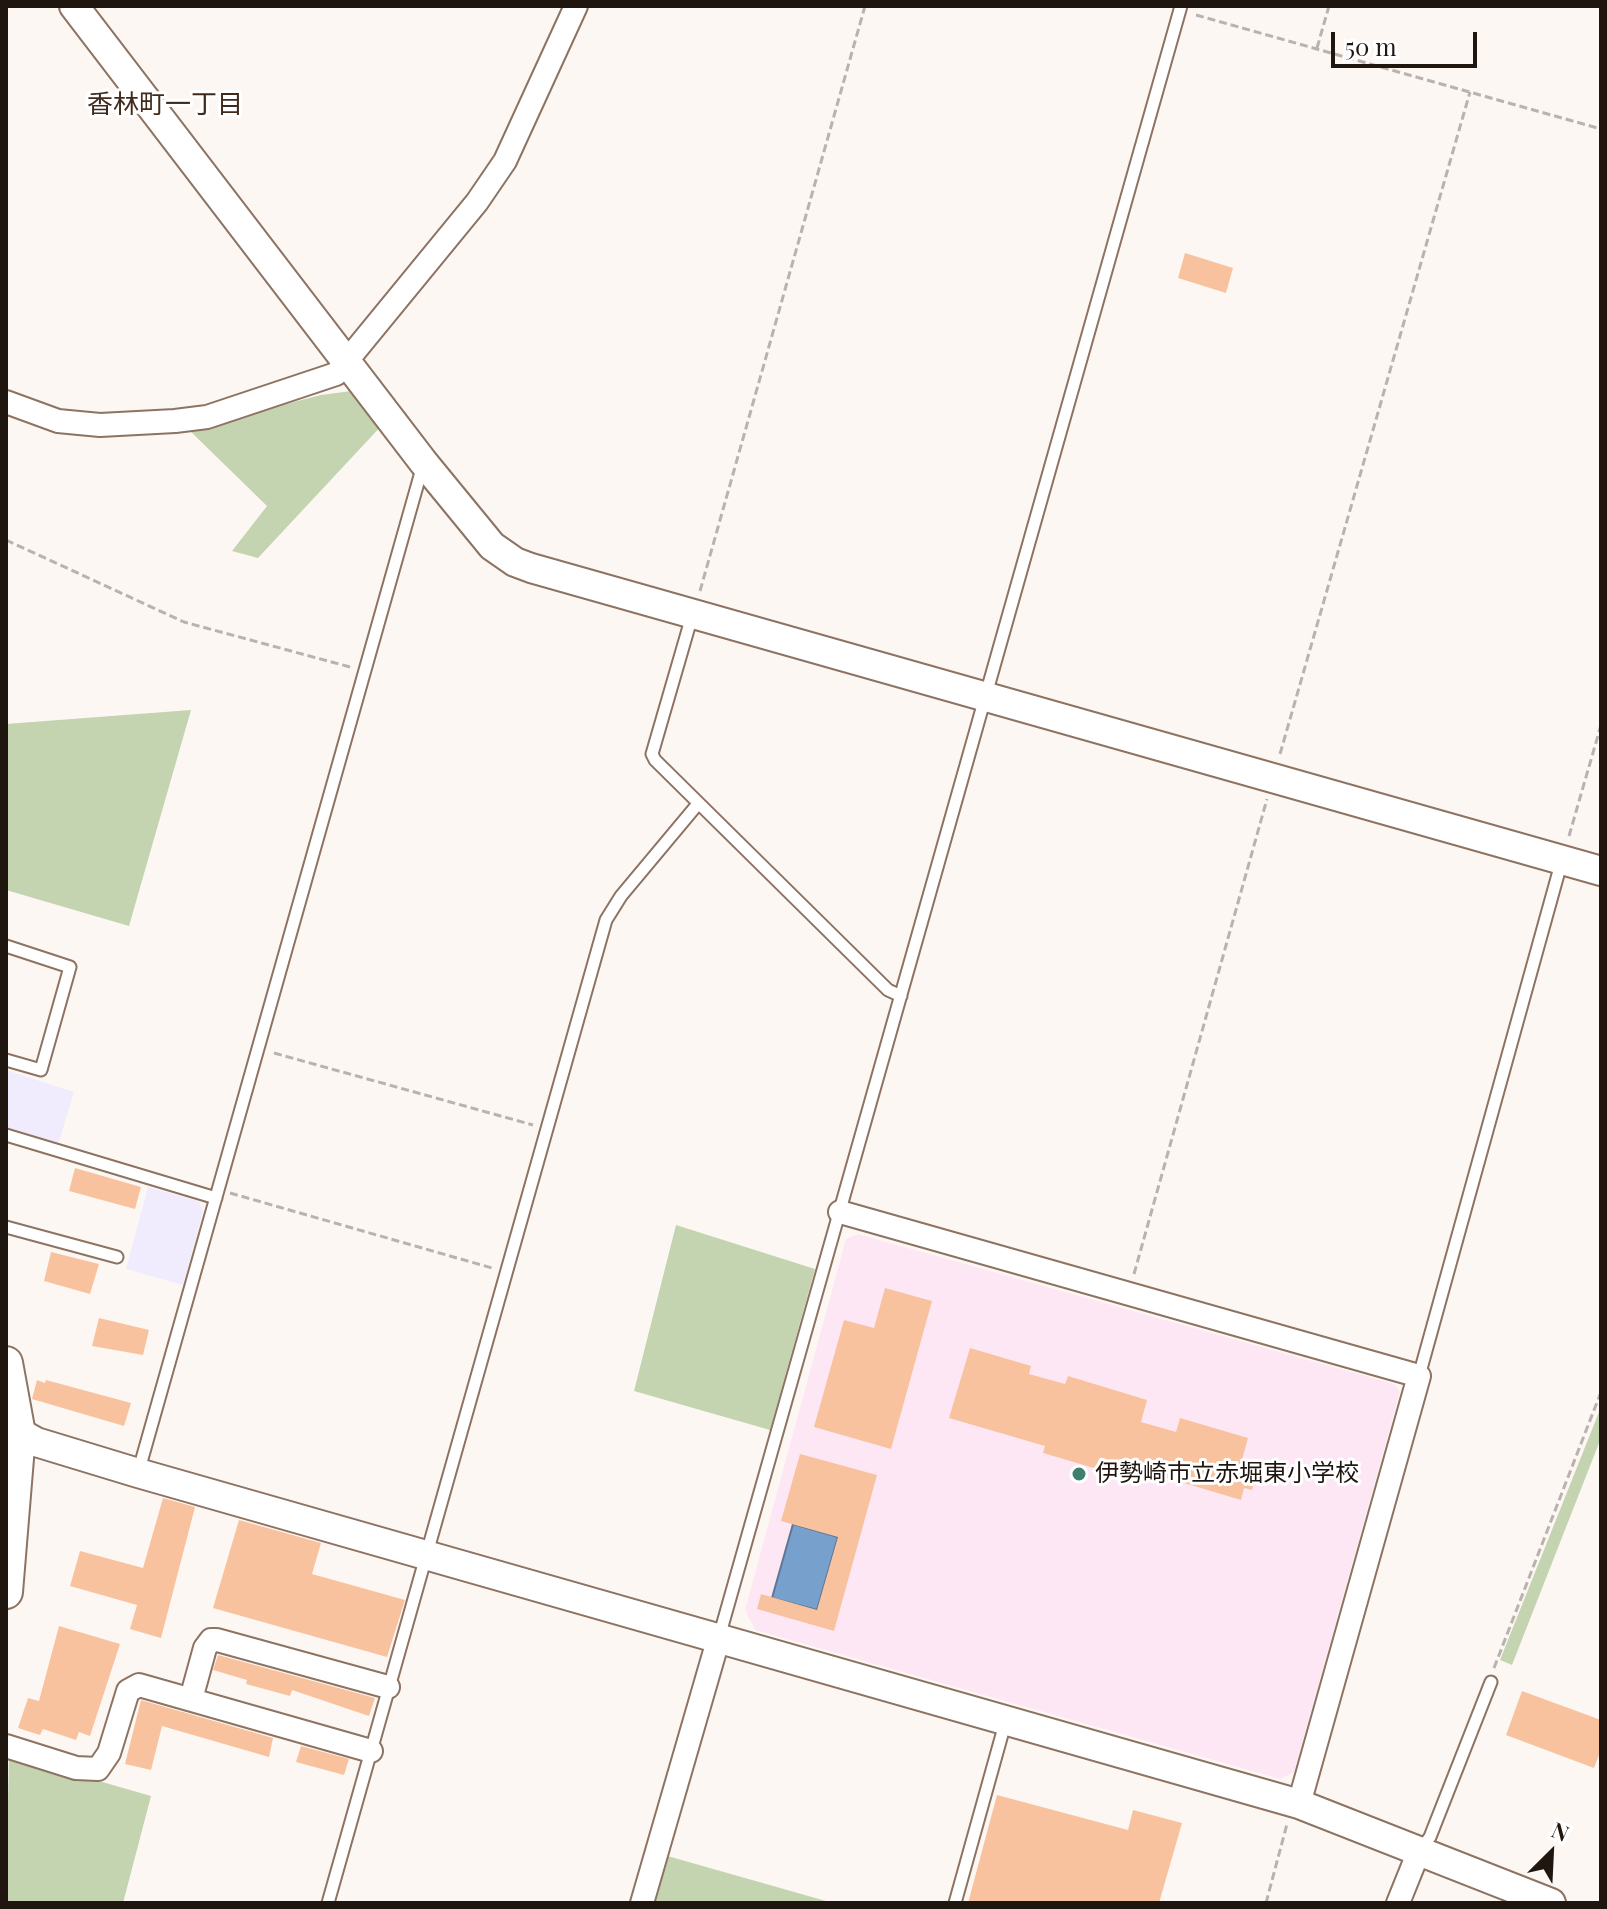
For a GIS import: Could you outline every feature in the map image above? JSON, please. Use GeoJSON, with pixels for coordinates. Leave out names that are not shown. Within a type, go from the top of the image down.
{"type":"FeatureCollection","features":[{"type":"Feature","properties":{"kind":"main road"},"geometry":{"type":"LineString","coordinates":[[6,1363],[12,1429],[6,1592]]}},
{"type":"Feature","properties":{"kind":"street"},"geometry":{"type":"LineString","coordinates":[[74,6],[480,534],[515,562],[692,616],[986,695],[1601,871]]}},
{"type":"Feature","properties":{"kind":"street"},"geometry":{"type":"LineString","coordinates":[[6,402],[58,421],[127,424],[207,417],[314,384],[336,374],[477,202],[505,161],[576,6]]}},
{"type":"Feature","properties":{"kind":"street"},"geometry":{"type":"LineString","coordinates":[[840,1212],[1419,1376],[1299,1804]]}},
{"type":"Feature","properties":{"kind":"street"},"geometry":{"type":"LineString","coordinates":[[12,1429],[138,1473],[1299,1804],[1551,1903]]}},
{"type":"Feature","properties":{"kind":"street"},"geometry":{"type":"LineString","coordinates":[[642,1903],[719,1637]]}},
{"type":"Feature","properties":{"kind":"street"},"geometry":{"type":"LineString","coordinates":[[191,1699],[205,1648],[211,1640],[388,1687]]}},
{"type":"Feature","properties":{"kind":"street"},"geometry":{"type":"LineString","coordinates":[[6,1746],[76,1768],[98,1769],[109,1753],[131,1687],[139,1685],[371,1751]]}},
{"type":"Feature","properties":{"kind":"street"},"geometry":{"type":"LineString","coordinates":[[1398,1903],[1419,1851]]}},
{"type":"Feature","properties":{"kind":"lane"},"geometry":{"type":"LineString","coordinates":[[719,1637],[1180,8]]}},
{"type":"Feature","properties":{"kind":"lane"},"geometry":{"type":"LineString","coordinates":[[138,1473],[424,463]]}},
{"type":"Feature","properties":{"kind":"lane"},"geometry":{"type":"LineString","coordinates":[[692,616],[652,754],[697,805],[888,990],[901,996]]}},
{"type":"Feature","properties":{"kind":"lane"},"geometry":{"type":"LineString","coordinates":[[328,1903],[606,920],[621,896],[697,805]]}},
{"type":"Feature","properties":{"kind":"lane"},"geometry":{"type":"LineString","coordinates":[[1419,1376],[1562,859]]}},
{"type":"Feature","properties":{"kind":"lane"},"geometry":{"type":"LineString","coordinates":[[6,946],[70,967],[41,1070],[6,1060]]}},
{"type":"Feature","properties":{"kind":"lane"},"geometry":{"type":"LineString","coordinates":[[6,1135],[217,1194]]}},
{"type":"Feature","properties":{"kind":"lane"},"geometry":{"type":"LineString","coordinates":[[6,1227],[117,1257]]}},
{"type":"Feature","properties":{"kind":"lane"},"geometry":{"type":"LineString","coordinates":[[1419,1851],[1430,1837],[1491,1682]]}},
{"type":"Feature","properties":{"kind":"lane"},"geometry":{"type":"LineString","coordinates":[[955,1903],[1006,1719]]}},
{"type":"Feature","properties":{"kind":"path"},"geometry":{"type":"LineString","coordinates":[[692,616],[865,6]]}},
{"type":"Feature","properties":{"kind":"path"},"geometry":{"type":"LineString","coordinates":[[1317,50],[1329,6]]}},
{"type":"Feature","properties":{"kind":"path"},"geometry":{"type":"LineString","coordinates":[[1180,8],[1317,50],[1601,129]]}},
{"type":"Feature","properties":{"kind":"path"},"geometry":{"type":"LineString","coordinates":[[1128,1296],[1470,92]]}},
{"type":"Feature","properties":{"kind":"path"},"geometry":{"type":"LineString","coordinates":[[6,540],[184,622],[365,670]]}},
{"type":"Feature","properties":{"kind":"path"},"geometry":{"type":"LineString","coordinates":[[1562,859],[1601,725]]}},
{"type":"Feature","properties":{"kind":"path"},"geometry":{"type":"LineString","coordinates":[[258,1049],[548,1129]]}},
{"type":"Feature","properties":{"kind":"path"},"geometry":{"type":"LineString","coordinates":[[217,1194],[508,1272]]}},
{"type":"Feature","properties":{"kind":"path"},"geometry":{"type":"LineString","coordinates":[[1491,1682],[1498,1651],[1601,1392]]}},
{"type":"Feature","properties":{"kind":"path"},"geometry":{"type":"LineString","coordinates":[[1266,1903],[1286,1825],[1299,1804]]}},
{"type":"Feature","properties":{"kind":"shaded area"},"geometry":{"type":"Polygon","coordinates":[[[6,1070],[74,1092],[58,1145],[6,1129],[6,1070]]]}},
{"type":"Feature","properties":{"kind":"shaded area"},"geometry":{"type":"Polygon","coordinates":[[[148,1187],[199,1201],[203,1212],[183,1285],[126,1269],[148,1187]]]}},
{"type":"Feature","properties":{"kind":"shaded area","name":"伊勢崎市立赤堀東小学校"},"geometry":{"type":"Polygon","coordinates":[[[858,1234],[1394,1384],[1400,1392],[1294,1772],[1280,1779],[755,1630],[745,1610],[846,1239],[858,1234]]]}},
{"type":"Feature","properties":{"kind":"green space"},"geometry":{"type":"Polygon","coordinates":[[[359,390],[384,423],[258,558],[232,551],[267,506],[188,429],[321,395],[359,390]]]}},
{"type":"Feature","properties":{"kind":"green space"},"geometry":{"type":"Polygon","coordinates":[[[191,710],[129,926],[6,890],[6,724],[191,710]]]}},
{"type":"Feature","properties":{"kind":"green space"},"geometry":{"type":"Polygon","coordinates":[[[676,1225],[815,1269],[770,1430],[634,1391],[676,1225]]]}},
{"type":"Feature","properties":{"kind":"green space"},"geometry":{"type":"Polygon","coordinates":[[[1601,1407],[1601,1438],[1512,1665],[1500,1660],[1601,1407]]]}},
{"type":"Feature","properties":{"kind":"green space"},"geometry":{"type":"Polygon","coordinates":[[[9,1755],[151,1796],[123,1903],[6,1901],[9,1755]]]}},
{"type":"Feature","properties":{"kind":"green space"},"geometry":{"type":"Polygon","coordinates":[[[664,1855],[833,1903],[651,1903],[664,1855]]]}},
{"type":"Feature","properties":{"kind":"water"},"geometry":{"type":"Polygon","coordinates":[[[793,1524],[838,1537],[817,1610],[772,1598],[793,1524]]]}},
{"type":"Feature","properties":{"kind":"building"},"geometry":{"type":"Polygon","coordinates":[[[1185,253],[1233,268],[1226,293],[1178,278],[1185,253]]]}},
{"type":"Feature","properties":{"kind":"building"},"geometry":{"type":"Polygon","coordinates":[[[75,1168],[141,1187],[135,1209],[69,1191],[75,1168]]]}},
{"type":"Feature","properties":{"kind":"building"},"geometry":{"type":"Polygon","coordinates":[[[51,1252],[99,1264],[90,1294],[44,1281],[51,1252]]]}},
{"type":"Feature","properties":{"kind":"building"},"geometry":{"type":"Polygon","coordinates":[[[885,1288],[932,1301],[891,1449],[814,1427],[844,1320],[874,1328],[885,1288]]]}},
{"type":"Feature","properties":{"kind":"building"},"geometry":{"type":"Polygon","coordinates":[[[99,1318],[149,1330],[143,1355],[92,1346],[99,1318]]]}},
{"type":"Feature","properties":{"kind":"building"},"geometry":{"type":"Polygon","coordinates":[[[970,1348],[1031,1366],[1029,1374],[1065,1384],[1068,1376],[1147,1400],[1141,1422],[1176,1432],[1180,1418],[1248,1438],[1242,1460],[1259,1465],[1252,1490],[1244,1488],[1241,1500],[1107,1460],[1104,1471],[1043,1453],[1045,1446],[949,1418],[970,1348]]]}},
{"type":"Feature","properties":{"kind":"building"},"geometry":{"type":"Polygon","coordinates":[[[37,1380],[131,1403],[124,1426],[32,1399],[37,1380]]]}},
{"type":"Feature","properties":{"kind":"building"},"geometry":{"type":"Polygon","coordinates":[[[800,1454],[877,1475],[834,1631],[757,1609],[761,1594],[817,1610],[838,1537],[781,1521],[800,1454]]]}},
{"type":"Feature","properties":{"kind":"building"},"geometry":{"type":"Polygon","coordinates":[[[163,1498],[195,1507],[161,1638],[130,1629],[137,1605],[70,1586],[80,1551],[143,1568],[163,1498]]]}},
{"type":"Feature","properties":{"kind":"building"},"geometry":{"type":"Polygon","coordinates":[[[239,1520],[321,1543],[312,1574],[405,1600],[387,1657],[213,1608],[239,1520]]]}},
{"type":"Feature","properties":{"kind":"building"},"geometry":{"type":"Polygon","coordinates":[[[59,1626],[120,1644],[90,1736],[79,1732],[76,1740],[43,1729],[40,1735],[18,1728],[28,1698],[39,1701],[59,1626]]]}},
{"type":"Feature","properties":{"kind":"building"},"geometry":{"type":"Polygon","coordinates":[[[218,1655],[375,1698],[369,1716],[292,1690],[290,1696],[246,1684],[247,1680],[213,1670],[218,1655]]]}},
{"type":"Feature","properties":{"kind":"building"},"geometry":{"type":"Polygon","coordinates":[[[1522,1691],[1601,1720],[1601,1750],[1594,1768],[1506,1735],[1522,1691]]]}},
{"type":"Feature","properties":{"kind":"building"},"geometry":{"type":"Polygon","coordinates":[[[141,1700],[273,1738],[269,1757],[162,1726],[151,1770],[125,1764],[141,1700]]]}},
{"type":"Feature","properties":{"kind":"building"},"geometry":{"type":"Polygon","coordinates":[[[301,1746],[349,1759],[344,1775],[296,1762],[301,1746]]]}},
{"type":"Feature","properties":{"kind":"building"},"geometry":{"type":"Polygon","coordinates":[[[997,1795],[1128,1830],[1133,1810],[1182,1823],[1159,1903],[968,1903],[997,1795]]]}},
{"type":"Feature","properties":{"kind":"place","name":"伊勢崎市立赤堀東小学校"},"geometry":{"type":"Point","coordinates":[1079,1474]}},
{"type":"Feature","properties":{"kind":"district","name":"香林町一丁目"},"geometry":{"type":"Point","coordinates":[165,105]}}]}
